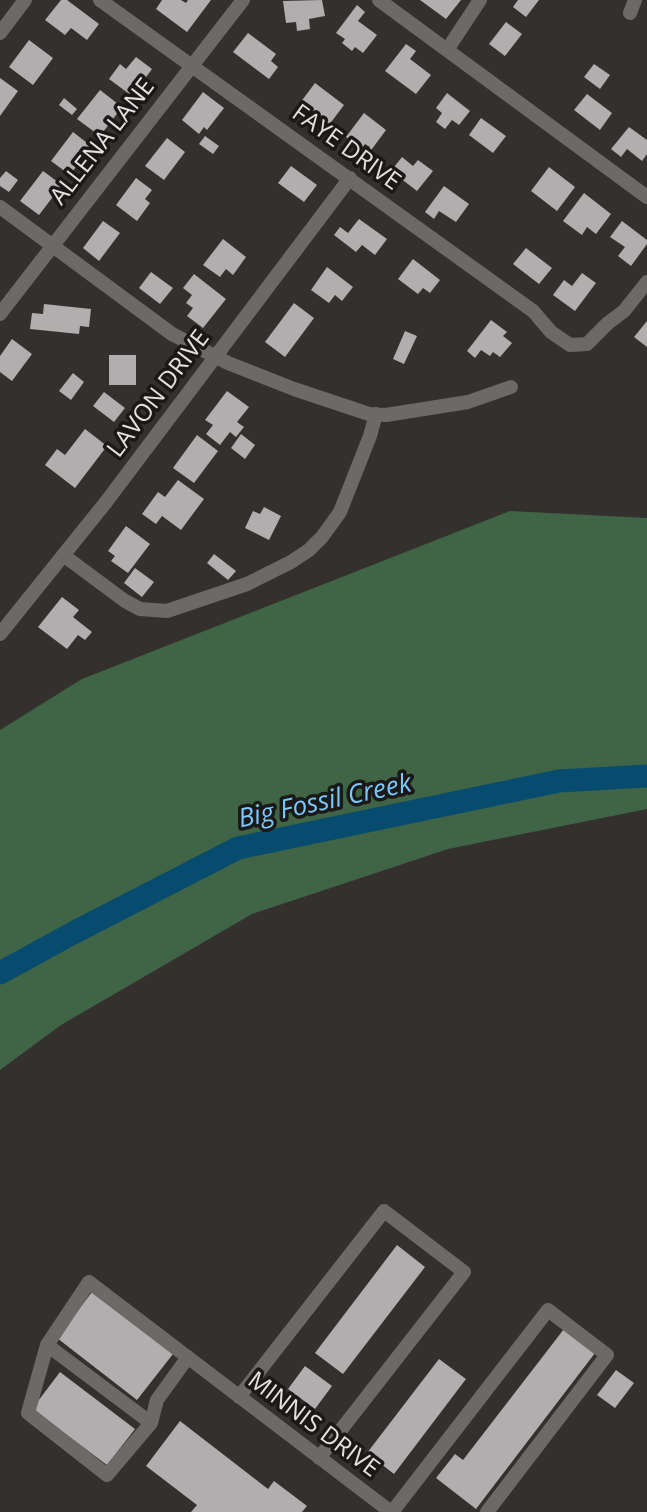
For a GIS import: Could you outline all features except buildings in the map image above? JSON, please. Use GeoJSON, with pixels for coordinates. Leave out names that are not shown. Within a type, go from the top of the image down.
{"type":"FeatureCollection","features":[{"type":"Feature","properties":{"kind":"street"},"geometry":{"type":"LineString","coordinates":[[0,33],[25,0]]}},
{"type":"Feature","properties":{"kind":"street","name":"FAYE DRIVE"},"geometry":{"type":"LineString","coordinates":[[100,0],[533,311],[559,338],[570,345],[587,344],[624,311],[647,282]]}},
{"type":"Feature","properties":{"kind":"street","name":"ALLENA LANE"},"geometry":{"type":"LineString","coordinates":[[0,314],[243,0]]}},
{"type":"Feature","properties":{"kind":"street"},"geometry":{"type":"LineString","coordinates":[[379,0],[647,197]]}},
{"type":"Feature","properties":{"kind":"street"},"geometry":{"type":"LineString","coordinates":[[447,50],[480,0]]}},
{"type":"Feature","properties":{"kind":"street","name":"LAVON DRIVE"},"geometry":{"type":"LineString","coordinates":[[0,634],[349,178]]}},
{"type":"Feature","properties":{"kind":"street"},"geometry":{"type":"LineString","coordinates":[[0,207],[172,334],[215,356],[294,389],[386,415],[468,402],[512,387]]}},
{"type":"Feature","properties":{"kind":"street"},"geometry":{"type":"LineString","coordinates":[[63,555],[140,609],[167,611],[247,584],[291,562],[322,537],[340,512],[376,414]]}},
{"type":"Feature","properties":{"kind":"street"},"geometry":{"type":"LineString","coordinates":[[239,1398],[384,1211],[394,1218],[464,1272],[319,1458]]}},
{"type":"Feature","properties":{"kind":"street","name":"MINNIS DRIVE"},"geometry":{"type":"LineString","coordinates":[[47,1345],[89,1282],[391,1512]]}},
{"type":"Feature","properties":{"kind":"street"},"geometry":{"type":"LineString","coordinates":[[391,1512],[548,1310],[607,1355],[487,1512]]}},
{"type":"Feature","properties":{"kind":"street"},"geometry":{"type":"LineString","coordinates":[[151,1423],[47,1345],[28,1413],[107,1475],[151,1423],[157,1400],[188,1357]]}},
{"type":"Feature","properties":{"kind":"green space"},"geometry":{"type":"Polygon","coordinates":[[[510,511],[647,518],[647,809],[448,849],[252,914],[61,1025],[0,1070],[0,730],[82,679],[510,511]]]}},
{"type":"Feature","properties":{"kind":"waterway","name":"Big Fossil Creek"},"geometry":{"type":"LineString","coordinates":[[0,973],[238,848],[559,781],[647,776]]}}]}
